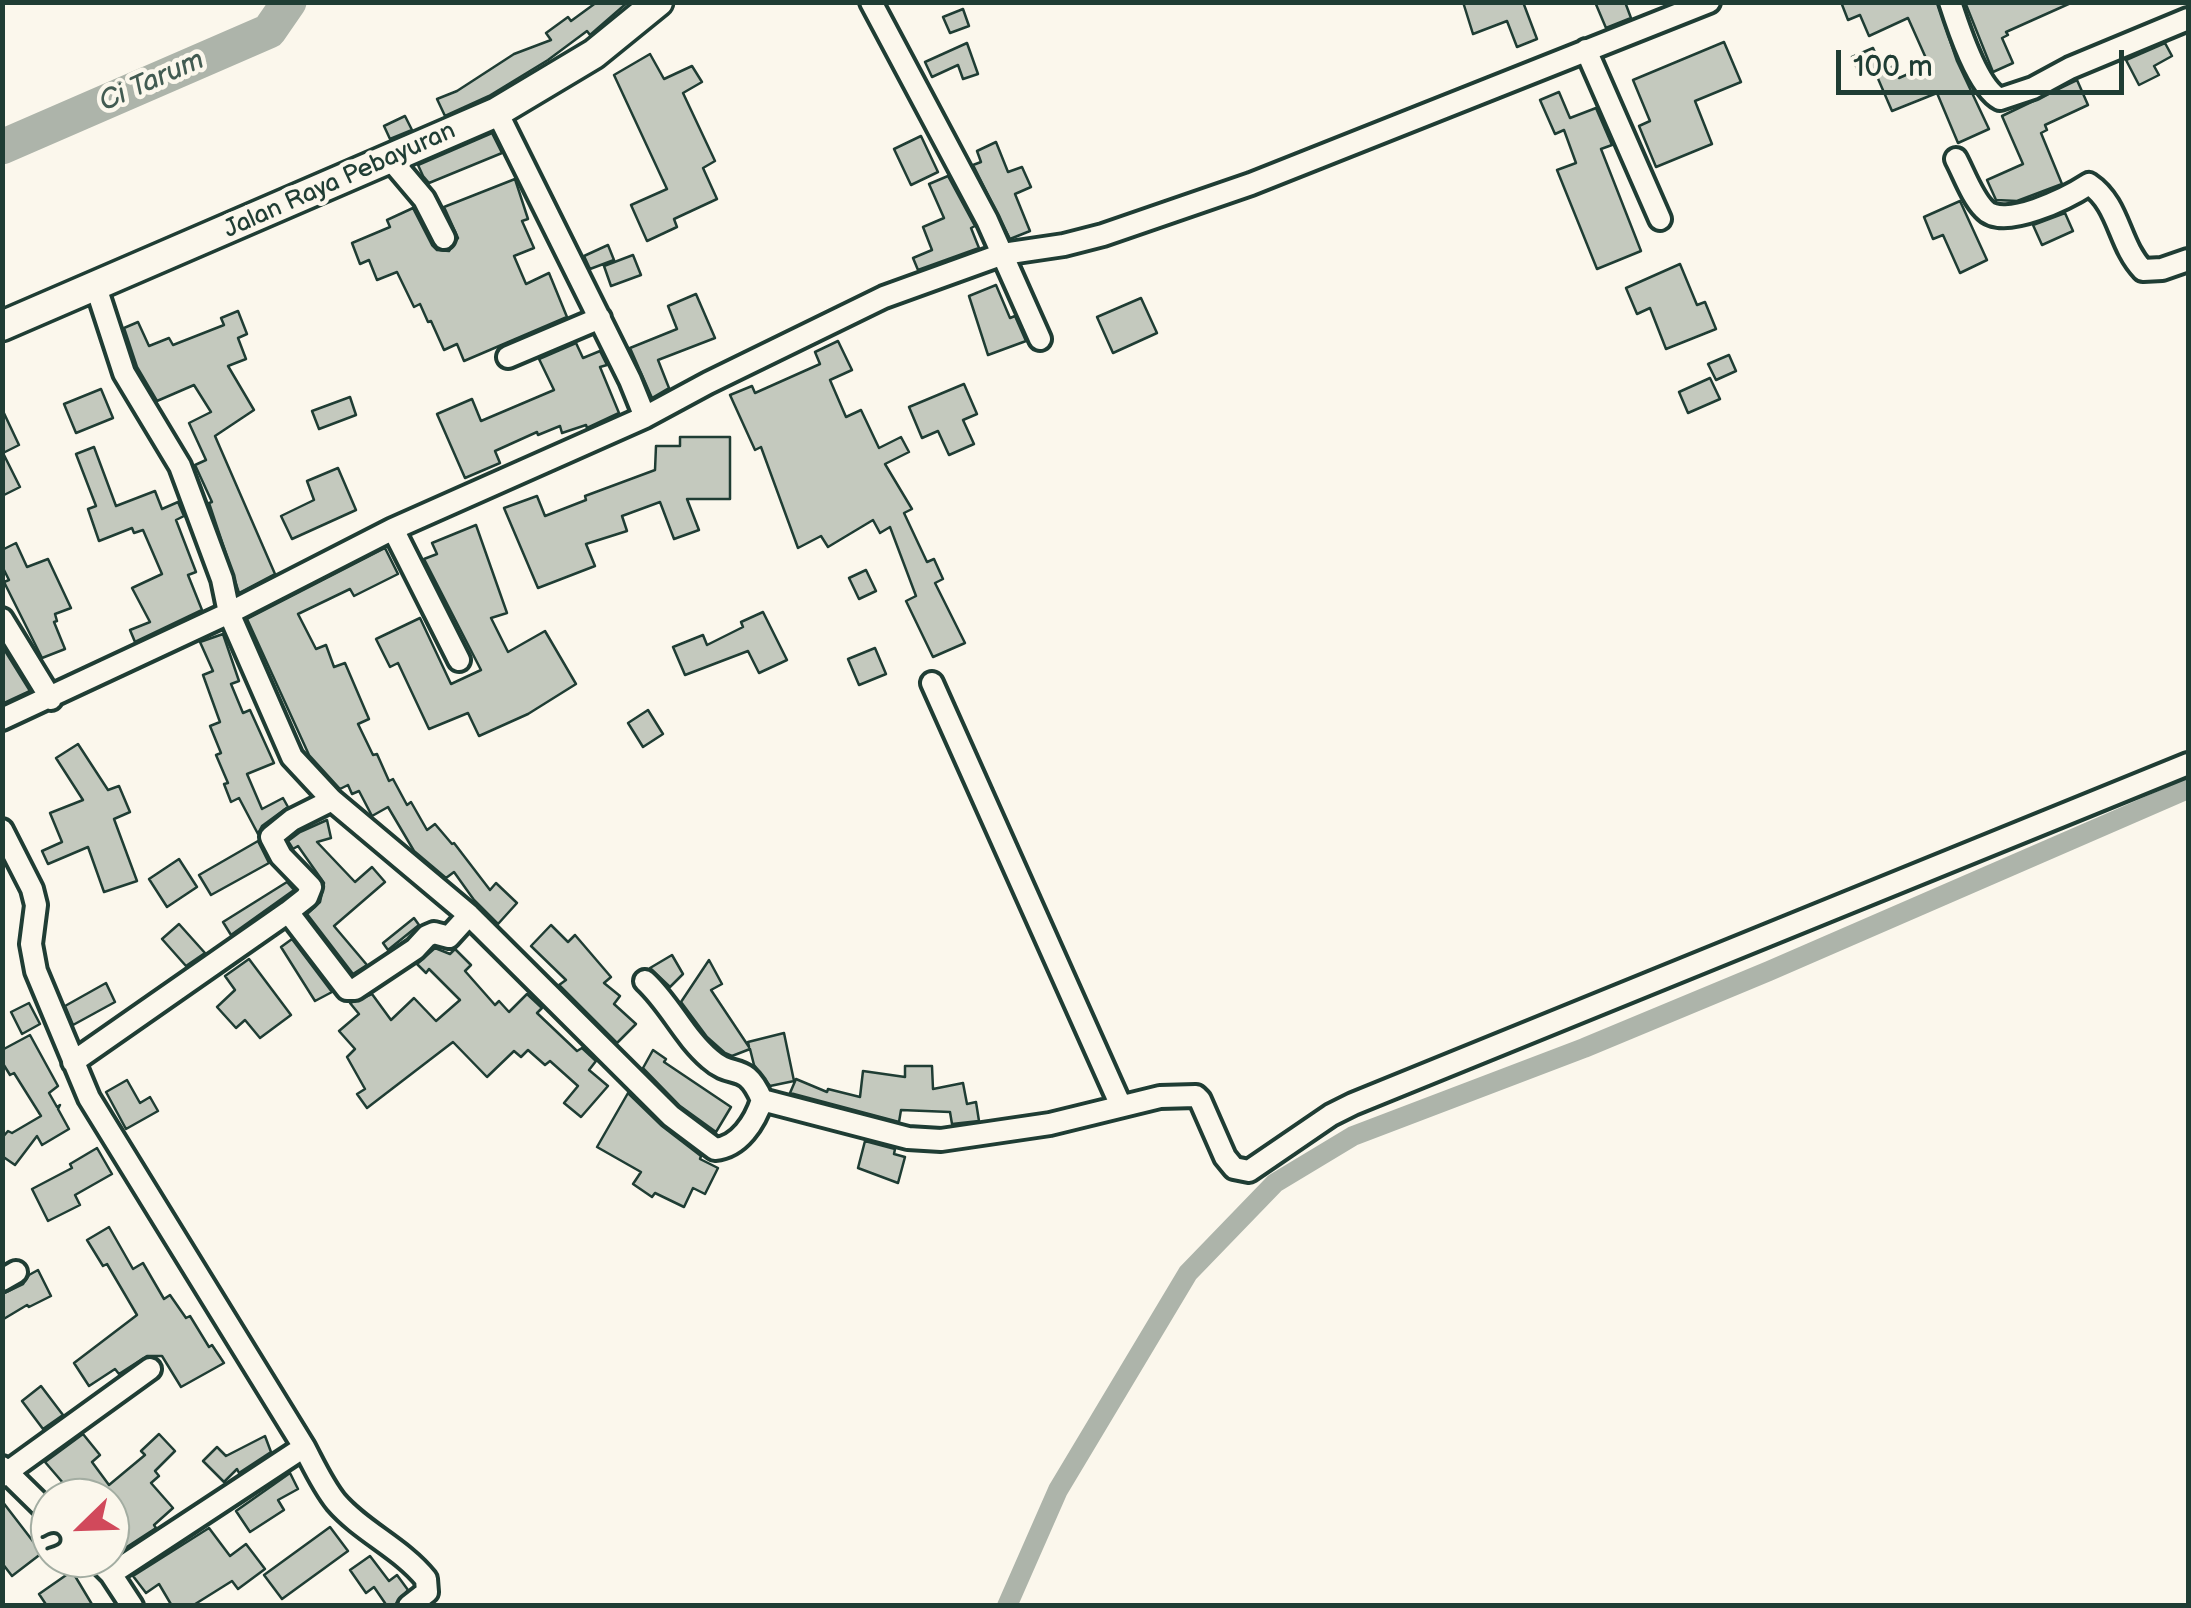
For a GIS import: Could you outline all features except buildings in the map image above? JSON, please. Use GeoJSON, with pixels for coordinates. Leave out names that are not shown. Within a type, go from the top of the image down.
{"type":"FeatureCollection","features":[{"type":"Feature","properties":{"kind":"main road","name":"Jalan Raya Pebayuran"},"geometry":{"type":"LineString","coordinates":[[2,326],[497,112],[594,54],[658,2]]}},
{"type":"Feature","properties":{"kind":"street"},"geometry":{"type":"LineString","coordinates":[[871,2],[1003,254],[1040,339]]}},
{"type":"Feature","properties":{"kind":"street"},"geometry":{"type":"LineString","coordinates":[[2,719],[229,613],[394,529],[645,417],[868,304],[1003,254],[1103,235],[1251,184],[1710,2]]}},
{"type":"Feature","properties":{"kind":"street"},"geometry":{"type":"LineString","coordinates":[[1950,2],[1962,37],[1989,91],[2000,99],[2188,18]]}},
{"type":"Feature","properties":{"kind":"street"},"geometry":{"type":"LineString","coordinates":[[1586,50],[1660,219]]}},
{"type":"Feature","properties":{"kind":"street"},"geometry":{"type":"LineString","coordinates":[[497,112],[645,417]]}},
{"type":"Feature","properties":{"kind":"street"},"geometry":{"type":"LineString","coordinates":[[1956,159],[1984,211],[1998,217],[2012,216],[2069,198],[2089,184],[2102,192],[2112,207],[2142,270],[2162,269],[2188,260]]}},
{"type":"Feature","properties":{"kind":"street"},"geometry":{"type":"LineString","coordinates":[[391,160],[424,199],[444,238]]}},
{"type":"Feature","properties":{"kind":"street"},"geometry":{"type":"LineString","coordinates":[[96,288],[124,373],[168,442],[184,477],[222,579],[229,613],[292,757],[332,800],[470,915],[640,1087],[707,1145],[727,1147],[748,1129],[762,1100]]}},
{"type":"Feature","properties":{"kind":"street"},"geometry":{"type":"LineString","coordinates":[[508,357],[600,318]]}},
{"type":"Feature","properties":{"kind":"street"},"geometry":{"type":"LineString","coordinates":[[394,529],[459,660]]}},
{"type":"Feature","properties":{"kind":"street"},"geometry":{"type":"LineString","coordinates":[[2,618],[51,699]]}},
{"type":"Feature","properties":{"kind":"street"},"geometry":{"type":"LineString","coordinates":[[932,683],[1121,1106]]}},
{"type":"Feature","properties":{"kind":"street"},"geometry":{"type":"LineString","coordinates":[[645,981],[710,1060],[745,1073],[762,1100],[800,1113],[925,1140],[1020,1130],[1160,1097],[1196,1096],[1225,1156],[1234,1168],[1249,1170],[1353,1104],[2188,764]]}},
{"type":"Feature","properties":{"kind":"street"},"geometry":{"type":"LineString","coordinates":[[73,1062],[307,896],[311,887],[281,856],[270,837],[292,820],[332,800]]}},
{"type":"Feature","properties":{"kind":"street"},"geometry":{"type":"LineString","coordinates":[[2,830],[36,905],[32,958],[73,1062],[102,1122],[337,1503],[396,1548],[426,1579],[428,1592],[408,1606]]}},
{"type":"Feature","properties":{"kind":"street"},"geometry":{"type":"LineString","coordinates":[[288,912],[350,990],[415,949],[427,936],[449,937],[470,915]]}},
{"type":"Feature","properties":{"kind":"street"},"geometry":{"type":"LineString","coordinates":[[30,1496],[4,1472],[150,1369]]}},
{"type":"Feature","properties":{"kind":"street"},"geometry":{"type":"LineString","coordinates":[[130,1562],[304,1448]]}},
{"type":"Feature","properties":{"kind":"street"},"geometry":{"type":"LineString","coordinates":[[114,1578],[132,1606]]}},
{"type":"Feature","properties":{"kind":"waterway","name":"Ci Tarum"},"geometry":{"type":"LineString","coordinates":[[2,147],[269,31],[289,2]]}},
{"type":"Feature","properties":{"kind":"waterway"},"geometry":{"type":"LineString","coordinates":[[1007,1606],[1058,1490],[1188,1273],[1275,1183],[1353,1136],[1584,1048],[2188,789]]}}]}
